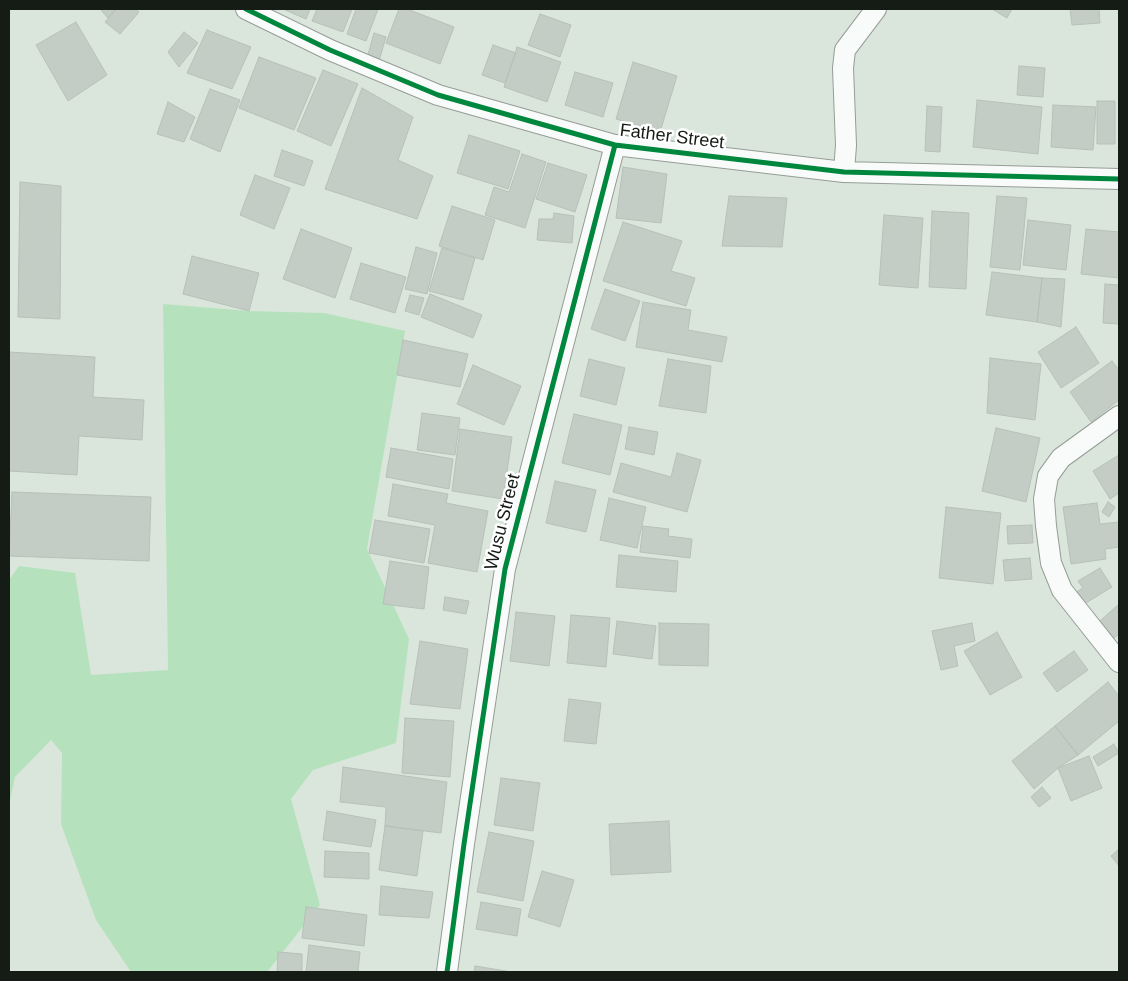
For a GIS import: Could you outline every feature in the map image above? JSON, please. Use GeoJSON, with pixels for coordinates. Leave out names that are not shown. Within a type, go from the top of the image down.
{"type":"FeatureCollection","features":[{"type":"Feature","properties":{"kind":"street","name":"Father Street"},"geometry":{"type":"LineString","coordinates":[[246,9],[330,50],[438,95],[615,145],[844,172],[1119,179]]}},
{"type":"Feature","properties":{"kind":"street"},"geometry":{"type":"LineString","coordinates":[[844,172],[846,145],[843,68],[845,50],[876,9]]}},
{"type":"Feature","properties":{"kind":"street","name":"Wusu Street"},"geometry":{"type":"LineString","coordinates":[[447,972],[505,569],[615,145]]}},
{"type":"Feature","properties":{"kind":"street"},"geometry":{"type":"LineString","coordinates":[[1119,416],[1061,458],[1048,476],[1044,499],[1052,563],[1062,590],[1119,662]]}},
{"type":"Feature","properties":{"kind":"green space"},"geometry":{"type":"Polygon","coordinates":[[[163,304],[249,311],[324,313],[405,331],[367,549],[409,639],[396,743],[313,770],[291,799],[320,905],[267,972],[131,972],[96,920],[61,824],[62,753],[51,740],[15,777],[9,805],[9,580],[19,566],[75,573],[91,675],[168,670],[163,304]]]}},
{"type":"Feature","properties":{"kind":"building"},"geometry":{"type":"Polygon","coordinates":[[[100,9],[116,9],[108,18],[100,9]]]}},
{"type":"Feature","properties":{"kind":"building"},"geometry":{"type":"Polygon","coordinates":[[[116,9],[135,9],[139,12],[120,34],[105,22],[116,9]]]}},
{"type":"Feature","properties":{"kind":"building"},"geometry":{"type":"Polygon","coordinates":[[[283,9],[310,9],[306,19],[283,9]]]}},
{"type":"Feature","properties":{"kind":"building"},"geometry":{"type":"Polygon","coordinates":[[[317,9],[352,9],[343,32],[312,21],[317,9]]]}},
{"type":"Feature","properties":{"kind":"building"},"geometry":{"type":"Polygon","coordinates":[[[356,9],[378,9],[366,41],[347,34],[356,9]]]}},
{"type":"Feature","properties":{"kind":"building"},"geometry":{"type":"Polygon","coordinates":[[[399,9],[407,9],[454,27],[440,64],[386,43],[399,9]]]}},
{"type":"Feature","properties":{"kind":"building"},"geometry":{"type":"Polygon","coordinates":[[[992,9],[1012,9],[1007,18],[992,9]]]}},
{"type":"Feature","properties":{"kind":"building"},"geometry":{"type":"Polygon","coordinates":[[[1070,9],[1099,9],[1100,23],[1072,25],[1070,9]]]}},
{"type":"Feature","properties":{"kind":"building"},"geometry":{"type":"Polygon","coordinates":[[[540,14],[571,25],[560,57],[528,45],[540,14]]]}},
{"type":"Feature","properties":{"kind":"building"},"geometry":{"type":"Polygon","coordinates":[[[76,22],[107,75],[68,101],[36,45],[76,22]]]}},
{"type":"Feature","properties":{"kind":"building"},"geometry":{"type":"Polygon","coordinates":[[[207,30],[251,47],[232,89],[187,73],[207,30]]]}},
{"type":"Feature","properties":{"kind":"building"},"geometry":{"type":"Polygon","coordinates":[[[184,32],[198,43],[179,67],[168,52],[184,32]]]}},
{"type":"Feature","properties":{"kind":"building"},"geometry":{"type":"Polygon","coordinates":[[[374,33],[386,37],[379,61],[367,58],[374,33]]]}},
{"type":"Feature","properties":{"kind":"building"},"geometry":{"type":"Polygon","coordinates":[[[493,45],[516,53],[505,83],[482,75],[493,45]]]}},
{"type":"Feature","properties":{"kind":"building"},"geometry":{"type":"Polygon","coordinates":[[[517,47],[561,62],[547,102],[504,87],[517,47]]]}},
{"type":"Feature","properties":{"kind":"building"},"geometry":{"type":"Polygon","coordinates":[[[259,57],[316,78],[294,130],[239,108],[259,57]]]}},
{"type":"Feature","properties":{"kind":"building"},"geometry":{"type":"Polygon","coordinates":[[[633,62],[677,76],[660,132],[616,119],[633,62]]]}},
{"type":"Feature","properties":{"kind":"building"},"geometry":{"type":"Polygon","coordinates":[[[1019,66],[1045,68],[1043,97],[1017,95],[1019,66]]]}},
{"type":"Feature","properties":{"kind":"building"},"geometry":{"type":"Polygon","coordinates":[[[323,70],[358,84],[331,146],[297,131],[323,70]]]}},
{"type":"Feature","properties":{"kind":"building"},"geometry":{"type":"Polygon","coordinates":[[[575,72],[613,83],[603,117],[565,105],[575,72]]]}},
{"type":"Feature","properties":{"kind":"building"},"geometry":{"type":"Polygon","coordinates":[[[362,88],[413,117],[398,160],[433,176],[417,219],[325,189],[362,88]]]}},
{"type":"Feature","properties":{"kind":"building"},"geometry":{"type":"Polygon","coordinates":[[[210,89],[240,100],[220,152],[190,139],[210,89]]]}},
{"type":"Feature","properties":{"kind":"building"},"geometry":{"type":"Polygon","coordinates":[[[977,100],[1042,107],[1038,154],[973,147],[977,100]]]}},
{"type":"Feature","properties":{"kind":"building"},"geometry":{"type":"Polygon","coordinates":[[[1097,101],[1115,101],[1115,144],[1097,144],[1097,101]]]}},
{"type":"Feature","properties":{"kind":"building"},"geometry":{"type":"Polygon","coordinates":[[[168,102],[195,117],[184,142],[157,134],[168,102]]]}},
{"type":"Feature","properties":{"kind":"building"},"geometry":{"type":"Polygon","coordinates":[[[1053,105],[1096,107],[1093,150],[1051,147],[1053,105]]]}},
{"type":"Feature","properties":{"kind":"building"},"geometry":{"type":"Polygon","coordinates":[[[927,106],[942,107],[940,152],[925,151],[927,106]]]}},
{"type":"Feature","properties":{"kind":"building"},"geometry":{"type":"Polygon","coordinates":[[[469,135],[520,151],[508,189],[457,173],[469,135]]]}},
{"type":"Feature","properties":{"kind":"building"},"geometry":{"type":"Polygon","coordinates":[[[282,150],[313,161],[304,186],[274,176],[282,150]]]}},
{"type":"Feature","properties":{"kind":"building"},"geometry":{"type":"Polygon","coordinates":[[[522,154],[546,162],[525,228],[485,215],[494,187],[509,192],[522,154]]]}},
{"type":"Feature","properties":{"kind":"building"},"geometry":{"type":"Polygon","coordinates":[[[548,163],[587,175],[575,212],[536,199],[548,163]]]}},
{"type":"Feature","properties":{"kind":"building"},"geometry":{"type":"Polygon","coordinates":[[[623,167],[667,174],[661,223],[616,218],[623,167]]]}},
{"type":"Feature","properties":{"kind":"building"},"geometry":{"type":"Polygon","coordinates":[[[255,175],[290,188],[274,229],[240,215],[255,175]]]}},
{"type":"Feature","properties":{"kind":"building"},"geometry":{"type":"Polygon","coordinates":[[[20,182],[61,186],[60,319],[18,317],[20,182]]]}},
{"type":"Feature","properties":{"kind":"building"},"geometry":{"type":"Polygon","coordinates":[[[729,196],[787,198],[782,247],[722,246],[729,196]]]}},
{"type":"Feature","properties":{"kind":"building"},"geometry":{"type":"Polygon","coordinates":[[[997,196],[1027,198],[1020,270],[990,267],[997,196]]]}},
{"type":"Feature","properties":{"kind":"building"},"geometry":{"type":"Polygon","coordinates":[[[452,206],[495,220],[483,260],[439,246],[452,206]]]}},
{"type":"Feature","properties":{"kind":"building"},"geometry":{"type":"Polygon","coordinates":[[[932,211],[969,213],[966,289],[929,287],[932,211]]]}},
{"type":"Feature","properties":{"kind":"building"},"geometry":{"type":"Polygon","coordinates":[[[554,213],[574,216],[572,243],[537,240],[539,219],[553,219],[554,213]]]}},
{"type":"Feature","properties":{"kind":"building"},"geometry":{"type":"Polygon","coordinates":[[[884,215],[923,218],[918,288],[879,285],[884,215]]]}},
{"type":"Feature","properties":{"kind":"building"},"geometry":{"type":"Polygon","coordinates":[[[1028,220],[1071,225],[1066,270],[1023,265],[1028,220]]]}},
{"type":"Feature","properties":{"kind":"building"},"geometry":{"type":"Polygon","coordinates":[[[623,222],[682,241],[671,271],[695,278],[686,306],[603,281],[623,222]]]}},
{"type":"Feature","properties":{"kind":"building"},"geometry":{"type":"Polygon","coordinates":[[[301,229],[352,248],[335,298],[283,279],[301,229]]]}},
{"type":"Feature","properties":{"kind":"building"},"geometry":{"type":"Polygon","coordinates":[[[1086,229],[1119,232],[1119,278],[1081,274],[1086,229]]]}},
{"type":"Feature","properties":{"kind":"building"},"geometry":{"type":"Polygon","coordinates":[[[416,247],[437,253],[427,294],[405,289],[416,247]]]}},
{"type":"Feature","properties":{"kind":"building"},"geometry":{"type":"Polygon","coordinates":[[[442,248],[475,258],[463,300],[429,291],[442,248]]]}},
{"type":"Feature","properties":{"kind":"building"},"geometry":{"type":"Polygon","coordinates":[[[192,256],[259,273],[249,311],[183,294],[192,256]]]}},
{"type":"Feature","properties":{"kind":"building"},"geometry":{"type":"Polygon","coordinates":[[[361,263],[406,277],[395,313],[350,299],[361,263]]]}},
{"type":"Feature","properties":{"kind":"building"},"geometry":{"type":"Polygon","coordinates":[[[992,272],[1042,278],[1037,322],[986,315],[992,272]]]}},
{"type":"Feature","properties":{"kind":"building"},"geometry":{"type":"Polygon","coordinates":[[[1042,278],[1065,279],[1061,327],[1037,322],[1042,278]]]}},
{"type":"Feature","properties":{"kind":"building"},"geometry":{"type":"Polygon","coordinates":[[[1105,284],[1119,285],[1119,324],[1103,323],[1105,284]]]}},
{"type":"Feature","properties":{"kind":"building"},"geometry":{"type":"Polygon","coordinates":[[[605,289],[640,301],[625,341],[591,329],[605,289]]]}},
{"type":"Feature","properties":{"kind":"building"},"geometry":{"type":"Polygon","coordinates":[[[430,294],[482,315],[473,338],[421,317],[430,294]]]}},
{"type":"Feature","properties":{"kind":"building"},"geometry":{"type":"Polygon","coordinates":[[[410,295],[424,298],[419,315],[405,311],[410,295]]]}},
{"type":"Feature","properties":{"kind":"building"},"geometry":{"type":"Polygon","coordinates":[[[643,302],[691,310],[688,330],[727,337],[722,362],[636,347],[643,302]]]}},
{"type":"Feature","properties":{"kind":"building"},"geometry":{"type":"Polygon","coordinates":[[[1076,327],[1099,363],[1061,388],[1038,352],[1076,327]]]}},
{"type":"Feature","properties":{"kind":"building"},"geometry":{"type":"Polygon","coordinates":[[[403,340],[468,354],[460,387],[397,375],[403,340]]]}},
{"type":"Feature","properties":{"kind":"building"},"geometry":{"type":"Polygon","coordinates":[[[9,352],[95,357],[93,397],[144,400],[142,440],[79,436],[77,475],[9,471],[9,352]]]}},
{"type":"Feature","properties":{"kind":"building"},"geometry":{"type":"Polygon","coordinates":[[[990,358],[1041,364],[1035,420],[987,413],[990,358]]]}},
{"type":"Feature","properties":{"kind":"building"},"geometry":{"type":"Polygon","coordinates":[[[589,359],[625,368],[616,405],[580,396],[589,359]]]}},
{"type":"Feature","properties":{"kind":"building"},"geometry":{"type":"Polygon","coordinates":[[[668,359],[711,366],[706,413],[659,406],[668,359]]]}},
{"type":"Feature","properties":{"kind":"building"},"geometry":{"type":"Polygon","coordinates":[[[1112,361],[1119,370],[1119,400],[1091,422],[1070,392],[1112,361]]]}},
{"type":"Feature","properties":{"kind":"building"},"geometry":{"type":"Polygon","coordinates":[[[473,365],[521,386],[504,425],[457,404],[473,365]]]}},
{"type":"Feature","properties":{"kind":"building"},"geometry":{"type":"Polygon","coordinates":[[[422,413],[460,418],[455,455],[417,450],[422,413]]]}},
{"type":"Feature","properties":{"kind":"building"},"geometry":{"type":"Polygon","coordinates":[[[574,414],[622,425],[610,475],[562,463],[574,414]]]}},
{"type":"Feature","properties":{"kind":"building"},"geometry":{"type":"Polygon","coordinates":[[[629,427],[658,432],[654,455],[625,449],[629,427]]]}},
{"type":"Feature","properties":{"kind":"building"},"geometry":{"type":"Polygon","coordinates":[[[996,428],[1040,438],[1026,502],[982,491],[996,428]]]}},
{"type":"Feature","properties":{"kind":"building"},"geometry":{"type":"Polygon","coordinates":[[[460,429],[512,437],[503,499],[452,491],[460,429]]]}},
{"type":"Feature","properties":{"kind":"building"},"geometry":{"type":"Polygon","coordinates":[[[391,448],[453,459],[449,489],[386,477],[391,448]]]}},
{"type":"Feature","properties":{"kind":"building"},"geometry":{"type":"Polygon","coordinates":[[[677,453],[701,460],[687,512],[613,492],[621,463],[671,477],[677,453]]]}},
{"type":"Feature","properties":{"kind":"building"},"geometry":{"type":"Polygon","coordinates":[[[1119,455],[1119,493],[1110,499],[1093,471],[1119,455]]]}},
{"type":"Feature","properties":{"kind":"building"},"geometry":{"type":"Polygon","coordinates":[[[555,481],[596,490],[586,532],[546,523],[555,481]]]}},
{"type":"Feature","properties":{"kind":"building"},"geometry":{"type":"Polygon","coordinates":[[[393,484],[448,494],[446,503],[488,511],[477,572],[428,563],[435,525],[388,516],[393,484]]]}},
{"type":"Feature","properties":{"kind":"building"},"geometry":{"type":"Polygon","coordinates":[[[12,492],[151,497],[149,561],[9,556],[12,492]]]}},
{"type":"Feature","properties":{"kind":"building"},"geometry":{"type":"Polygon","coordinates":[[[609,498],[646,507],[637,548],[600,540],[609,498]]]}},
{"type":"Feature","properties":{"kind":"building"},"geometry":{"type":"Polygon","coordinates":[[[1108,502],[1115,507],[1109,517],[1102,512],[1108,502]]]}},
{"type":"Feature","properties":{"kind":"building"},"geometry":{"type":"Polygon","coordinates":[[[1097,503],[1100,524],[1119,522],[1119,547],[1105,549],[1106,559],[1071,564],[1063,507],[1097,503]]]}},
{"type":"Feature","properties":{"kind":"building"},"geometry":{"type":"Polygon","coordinates":[[[946,507],[1001,513],[993,584],[939,578],[946,507]]]}},
{"type":"Feature","properties":{"kind":"building"},"geometry":{"type":"Polygon","coordinates":[[[375,520],[430,529],[424,563],[369,553],[375,520]]]}},
{"type":"Feature","properties":{"kind":"building"},"geometry":{"type":"Polygon","coordinates":[[[1032,525],[1033,543],[1008,544],[1007,526],[1032,525]]]}},
{"type":"Feature","properties":{"kind":"building"},"geometry":{"type":"Polygon","coordinates":[[[643,526],[669,529],[668,536],[692,539],[690,558],[640,552],[643,526]]]}},
{"type":"Feature","properties":{"kind":"building"},"geometry":{"type":"Polygon","coordinates":[[[619,555],[678,561],[676,592],[616,587],[619,555]]]}},
{"type":"Feature","properties":{"kind":"building"},"geometry":{"type":"Polygon","coordinates":[[[1030,558],[1032,579],[1005,581],[1003,560],[1030,558]]]}},
{"type":"Feature","properties":{"kind":"building"},"geometry":{"type":"Polygon","coordinates":[[[390,561],[429,567],[424,609],[383,604],[390,561]]]}},
{"type":"Feature","properties":{"kind":"building"},"geometry":{"type":"Polygon","coordinates":[[[1100,568],[1112,587],[1081,606],[1073,594],[1083,588],[1078,581],[1100,568]]]}},
{"type":"Feature","properties":{"kind":"building"},"geometry":{"type":"Polygon","coordinates":[[[445,597],[469,601],[466,614],[443,610],[445,597]]]}},
{"type":"Feature","properties":{"kind":"building"},"geometry":{"type":"Polygon","coordinates":[[[1119,604],[1119,634],[1114,638],[1100,621],[1119,604]]]}},
{"type":"Feature","properties":{"kind":"building"},"geometry":{"type":"Polygon","coordinates":[[[516,612],[555,616],[549,666],[510,661],[516,612]]]}},
{"type":"Feature","properties":{"kind":"building"},"geometry":{"type":"Polygon","coordinates":[[[571,615],[610,618],[606,667],[567,663],[571,615]]]}},
{"type":"Feature","properties":{"kind":"building"},"geometry":{"type":"Polygon","coordinates":[[[617,621],[656,626],[652,659],[613,654],[617,621]]]}},
{"type":"Feature","properties":{"kind":"building"},"geometry":{"type":"Polygon","coordinates":[[[659,623],[709,624],[708,666],[659,665],[659,623]]]}},
{"type":"Feature","properties":{"kind":"building"},"geometry":{"type":"Polygon","coordinates":[[[972,623],[975,641],[954,646],[958,666],[941,670],[932,631],[972,623]]]}},
{"type":"Feature","properties":{"kind":"building"},"geometry":{"type":"Polygon","coordinates":[[[997,632],[1022,677],[990,695],[964,651],[997,632]]]}},
{"type":"Feature","properties":{"kind":"building"},"geometry":{"type":"Polygon","coordinates":[[[420,641],[468,649],[460,709],[410,704],[420,641]]]}},
{"type":"Feature","properties":{"kind":"building"},"geometry":{"type":"Polygon","coordinates":[[[1074,651],[1088,670],[1057,692],[1043,673],[1074,651]]]}},
{"type":"Feature","properties":{"kind":"building"},"geometry":{"type":"Polygon","coordinates":[[[1108,682],[1119,696],[1119,721],[1078,755],[1055,726],[1108,682]]]}},
{"type":"Feature","properties":{"kind":"building"},"geometry":{"type":"Polygon","coordinates":[[[569,699],[601,703],[596,744],[564,741],[569,699]]]}},
{"type":"Feature","properties":{"kind":"building"},"geometry":{"type":"Polygon","coordinates":[[[405,718],[454,721],[450,777],[402,773],[405,718]]]}},
{"type":"Feature","properties":{"kind":"building"},"geometry":{"type":"Polygon","coordinates":[[[1055,726],[1078,755],[1058,768],[1034,789],[1012,761],[1055,726]]]}},
{"type":"Feature","properties":{"kind":"building"},"geometry":{"type":"Polygon","coordinates":[[[1114,744],[1119,753],[1098,766],[1093,757],[1114,744]]]}},
{"type":"Feature","properties":{"kind":"building"},"geometry":{"type":"Polygon","coordinates":[[[1089,756],[1102,788],[1071,801],[1058,768],[1089,756]]]}},
{"type":"Feature","properties":{"kind":"building"},"geometry":{"type":"Polygon","coordinates":[[[343,767],[447,782],[441,833],[385,826],[386,807],[340,802],[343,767]]]}},
{"type":"Feature","properties":{"kind":"building"},"geometry":{"type":"Polygon","coordinates":[[[501,778],[540,783],[533,831],[494,825],[501,778]]]}},
{"type":"Feature","properties":{"kind":"building"},"geometry":{"type":"Polygon","coordinates":[[[1042,787],[1051,798],[1039,807],[1031,797],[1042,787]]]}},
{"type":"Feature","properties":{"kind":"building"},"geometry":{"type":"Polygon","coordinates":[[[327,811],[376,820],[371,847],[323,840],[327,811]]]}},
{"type":"Feature","properties":{"kind":"building"},"geometry":{"type":"Polygon","coordinates":[[[669,821],[671,872],[611,875],[609,824],[669,821]]]}},
{"type":"Feature","properties":{"kind":"building"},"geometry":{"type":"Polygon","coordinates":[[[385,826],[423,831],[417,876],[379,870],[385,826]]]}},
{"type":"Feature","properties":{"kind":"building"},"geometry":{"type":"Polygon","coordinates":[[[489,832],[534,841],[523,901],[477,892],[489,832]]]}},
{"type":"Feature","properties":{"kind":"building"},"geometry":{"type":"Polygon","coordinates":[[[1119,849],[1119,866],[1111,856],[1119,849]]]}},
{"type":"Feature","properties":{"kind":"building"},"geometry":{"type":"Polygon","coordinates":[[[325,851],[369,853],[369,879],[324,877],[325,851]]]}},
{"type":"Feature","properties":{"kind":"building"},"geometry":{"type":"Polygon","coordinates":[[[542,871],[574,880],[560,927],[528,917],[542,871]]]}},
{"type":"Feature","properties":{"kind":"building"},"geometry":{"type":"Polygon","coordinates":[[[381,886],[433,892],[429,918],[379,915],[381,886]]]}},
{"type":"Feature","properties":{"kind":"building"},"geometry":{"type":"Polygon","coordinates":[[[481,902],[521,909],[517,936],[476,929],[481,902]]]}},
{"type":"Feature","properties":{"kind":"building"},"geometry":{"type":"Polygon","coordinates":[[[306,907],[367,915],[364,946],[302,938],[306,907]]]}},
{"type":"Feature","properties":{"kind":"building"},"geometry":{"type":"Polygon","coordinates":[[[309,945],[360,952],[358,972],[306,972],[309,945]]]}},
{"type":"Feature","properties":{"kind":"building"},"geometry":{"type":"Polygon","coordinates":[[[278,952],[302,954],[302,972],[277,972],[278,952]]]}},
{"type":"Feature","properties":{"kind":"building"},"geometry":{"type":"Polygon","coordinates":[[[475,966],[512,972],[474,972],[475,966]]]}},
{"type":"Feature","properties":{"kind":"cycle path"},"geometry":{"type":"LineString","coordinates":[[246,9],[330,50],[438,95],[615,145],[844,172],[1119,179]]}},
{"type":"Feature","properties":{"kind":"cycle path"},"geometry":{"type":"LineString","coordinates":[[447,972],[505,569],[615,145]]}}]}
